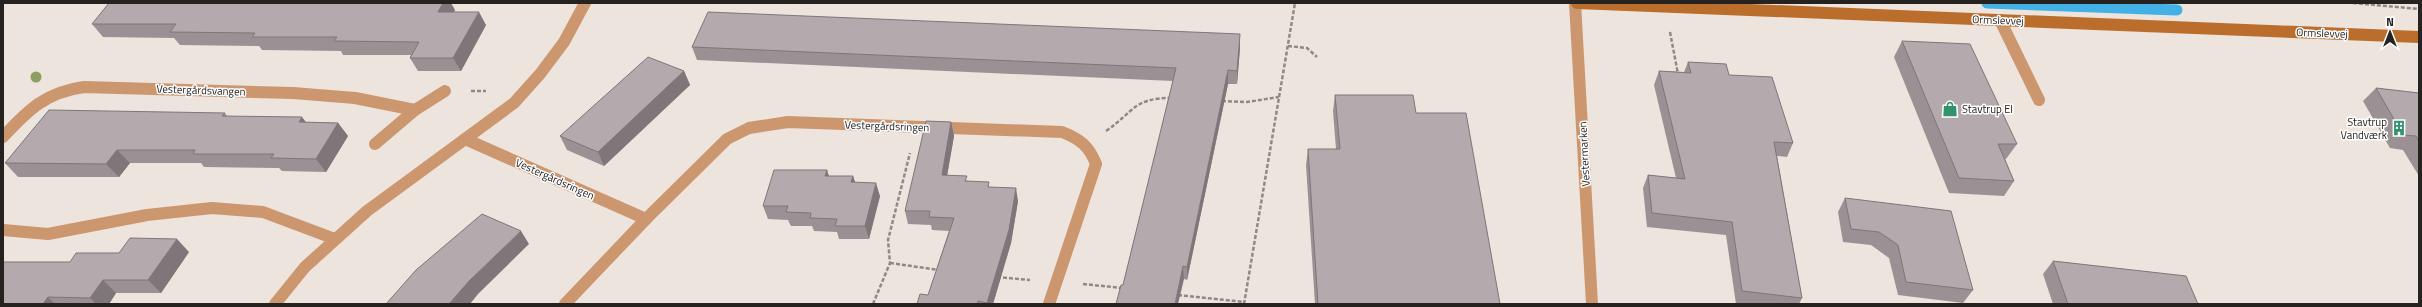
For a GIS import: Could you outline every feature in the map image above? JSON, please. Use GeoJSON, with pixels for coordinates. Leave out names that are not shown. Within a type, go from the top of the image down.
{"type":"FeatureCollection","features":[{"type":"Feature","properties":{"kind":"street"},"geometry":{"type":"LineString","coordinates":[[275,304],[305,267],[367,211],[514,103],[540,74],[564,42],[585,3]]}},
{"type":"Feature","properties":{"kind":"street","name":"Ormslevvej"},"geometry":{"type":"LineString","coordinates":[[1576,3],[2419,37]]}},
{"type":"Feature","properties":{"kind":"street","name":"Vestermarken"},"geometry":{"type":"LineString","coordinates":[[1576,3],[1592,304]]}},
{"type":"Feature","properties":{"kind":"street"},"geometry":{"type":"LineString","coordinates":[[2000,20],[2039,100]]}},
{"type":"Feature","properties":{"kind":"street","name":"Vestergårdsvangen"},"geometry":{"type":"LineString","coordinates":[[3,137],[27,111],[43,100],[60,92],[81,88],[132,88],[299,94],[369,100],[414,110]]}},
{"type":"Feature","properties":{"kind":"street"},"geometry":{"type":"LineString","coordinates":[[375,144],[414,110],[445,91]]}},
{"type":"Feature","properties":{"kind":"street","name":"Vestergårdsringen"},"geometry":{"type":"LineString","coordinates":[[565,304],[646,219],[727,139],[749,128],[788,122],[1062,132],[1080,138],[1091,149],[1096,164],[1049,304]]}},
{"type":"Feature","properties":{"kind":"street","name":"Vestergårdsringen"},"geometry":{"type":"LineString","coordinates":[[465,139],[646,219]]}},
{"type":"Feature","properties":{"kind":"street"},"geometry":{"type":"LineString","coordinates":[[3,230],[48,234],[147,215],[212,208],[263,212],[335,239]]}},
{"type":"Feature","properties":{"kind":"path"},"geometry":{"type":"LineString","coordinates":[[1244,304],[1295,3]]}},
{"type":"Feature","properties":{"kind":"path"},"geometry":{"type":"LineString","coordinates":[[2353,3],[2419,9]]}},
{"type":"Feature","properties":{"kind":"path"},"geometry":{"type":"LineString","coordinates":[[1664,6],[1680,79]]}},
{"type":"Feature","properties":{"kind":"path"},"geometry":{"type":"LineString","coordinates":[[1288,46],[1307,48],[1317,57]]}},
{"type":"Feature","properties":{"kind":"path"},"geometry":{"type":"LineString","coordinates":[[1085,144],[1111,129],[1138,102],[1151,97],[1173,98]]}},
{"type":"Feature","properties":{"kind":"path"},"geometry":{"type":"LineString","coordinates":[[1218,100],[1247,102],[1279,97]]}},
{"type":"Feature","properties":{"kind":"path"},"geometry":{"type":"LineString","coordinates":[[873,304],[890,263],[888,240],[917,127]]}},
{"type":"Feature","properties":{"kind":"building"},"geometry":{"type":"Polygon","coordinates":[[[109,3],[443,3],[438,12],[479,12],[453,58],[410,58],[419,42],[334,41],[337,37],[252,37],[255,33],[170,32],[176,24],[92,24],[109,3]]]}},
{"type":"Feature","properties":{"kind":"building"},"geometry":{"type":"Polygon","coordinates":[[[708,12],[1240,34],[1237,71],[1228,70],[1187,267],[1183,266],[1175,304],[1116,304],[1121,285],[1123,285],[1176,68],[692,47],[708,12]]]}},
{"type":"Feature","properties":{"kind":"building","name":"Stavtrup El"},"geometry":{"type":"Polygon","coordinates":[[[1902,41],[1970,44],[2017,144],[1998,144],[2014,181],[1959,178],[1902,41]]]}},
{"type":"Feature","properties":{"kind":"building"},"geometry":{"type":"Polygon","coordinates":[[[648,57],[684,71],[598,152],[560,136],[648,57]]]}},
{"type":"Feature","properties":{"kind":"building"},"geometry":{"type":"Polygon","coordinates":[[[1688,62],[1726,64],[1729,75],[1772,77],[1793,143],[1774,142],[1802,298],[1742,291],[1732,222],[1652,213],[1648,175],[1685,179],[1659,71],[1691,73],[1688,62]]]}},
{"type":"Feature","properties":{"kind":"building"},"geometry":{"type":"Polygon","coordinates":[[[2376,88],[2419,93],[2419,141],[2416,136],[2403,135],[2376,88]]]}},
{"type":"Feature","properties":{"kind":"building"},"geometry":{"type":"Polygon","coordinates":[[[1335,95],[1413,95],[1416,113],[1466,113],[1500,304],[1318,304],[1308,149],[1340,149],[1335,95]]]}},
{"type":"Feature","properties":{"kind":"building"},"geometry":{"type":"Polygon","coordinates":[[[49,110],[225,113],[222,116],[302,117],[299,122],[338,123],[316,159],[271,158],[274,154],[193,154],[195,150],[117,150],[106,164],[5,163],[49,110]]]}},
{"type":"Feature","properties":{"kind":"building"},"geometry":{"type":"Polygon","coordinates":[[[926,121],[951,122],[942,175],[967,176],[965,181],[989,182],[988,187],[1016,188],[1009,230],[987,303],[978,301],[977,304],[917,304],[920,294],[928,295],[954,218],[929,217],[930,211],[905,211],[926,121]]]}},
{"type":"Feature","properties":{"kind":"building"},"geometry":{"type":"Polygon","coordinates":[[[774,170],[827,170],[825,176],[853,176],[851,182],[876,183],[865,226],[835,226],[837,219],[810,218],[811,213],[786,212],[788,206],[763,206],[774,170]]]}},
{"type":"Feature","properties":{"kind":"building"},"geometry":{"type":"Polygon","coordinates":[[[1845,198],[1951,211],[1973,290],[1906,282],[1898,245],[1879,232],[1851,229],[1845,198]]]}},
{"type":"Feature","properties":{"kind":"building"},"geometry":{"type":"Polygon","coordinates":[[[482,214],[521,231],[469,281],[449,304],[386,304],[416,270],[482,214]]]}},
{"type":"Feature","properties":{"kind":"building"},"geometry":{"type":"Polygon","coordinates":[[[130,238],[177,239],[148,280],[103,280],[90,298],[48,297],[43,304],[3,304],[3,262],[70,262],[76,253],[119,253],[130,238]]]}},
{"type":"Feature","properties":{"kind":"building"},"geometry":{"type":"Polygon","coordinates":[[[2053,261],[2186,276],[2198,304],[2068,304],[2053,261]]]}},
{"type":"Feature","properties":{"kind":"waterway"},"geometry":{"type":"LineString","coordinates":[[1987,3],[2177,10]]}},
{"type":"Feature","properties":{"kind":"place","name":"Stavtrup El"},"geometry":{"type":"Point","coordinates":[1950,109]}},
{"type":"Feature","properties":{"kind":"place","name":"Stavtrup Vandværk"},"geometry":{"type":"Point","coordinates":[2399,128]}}]}
